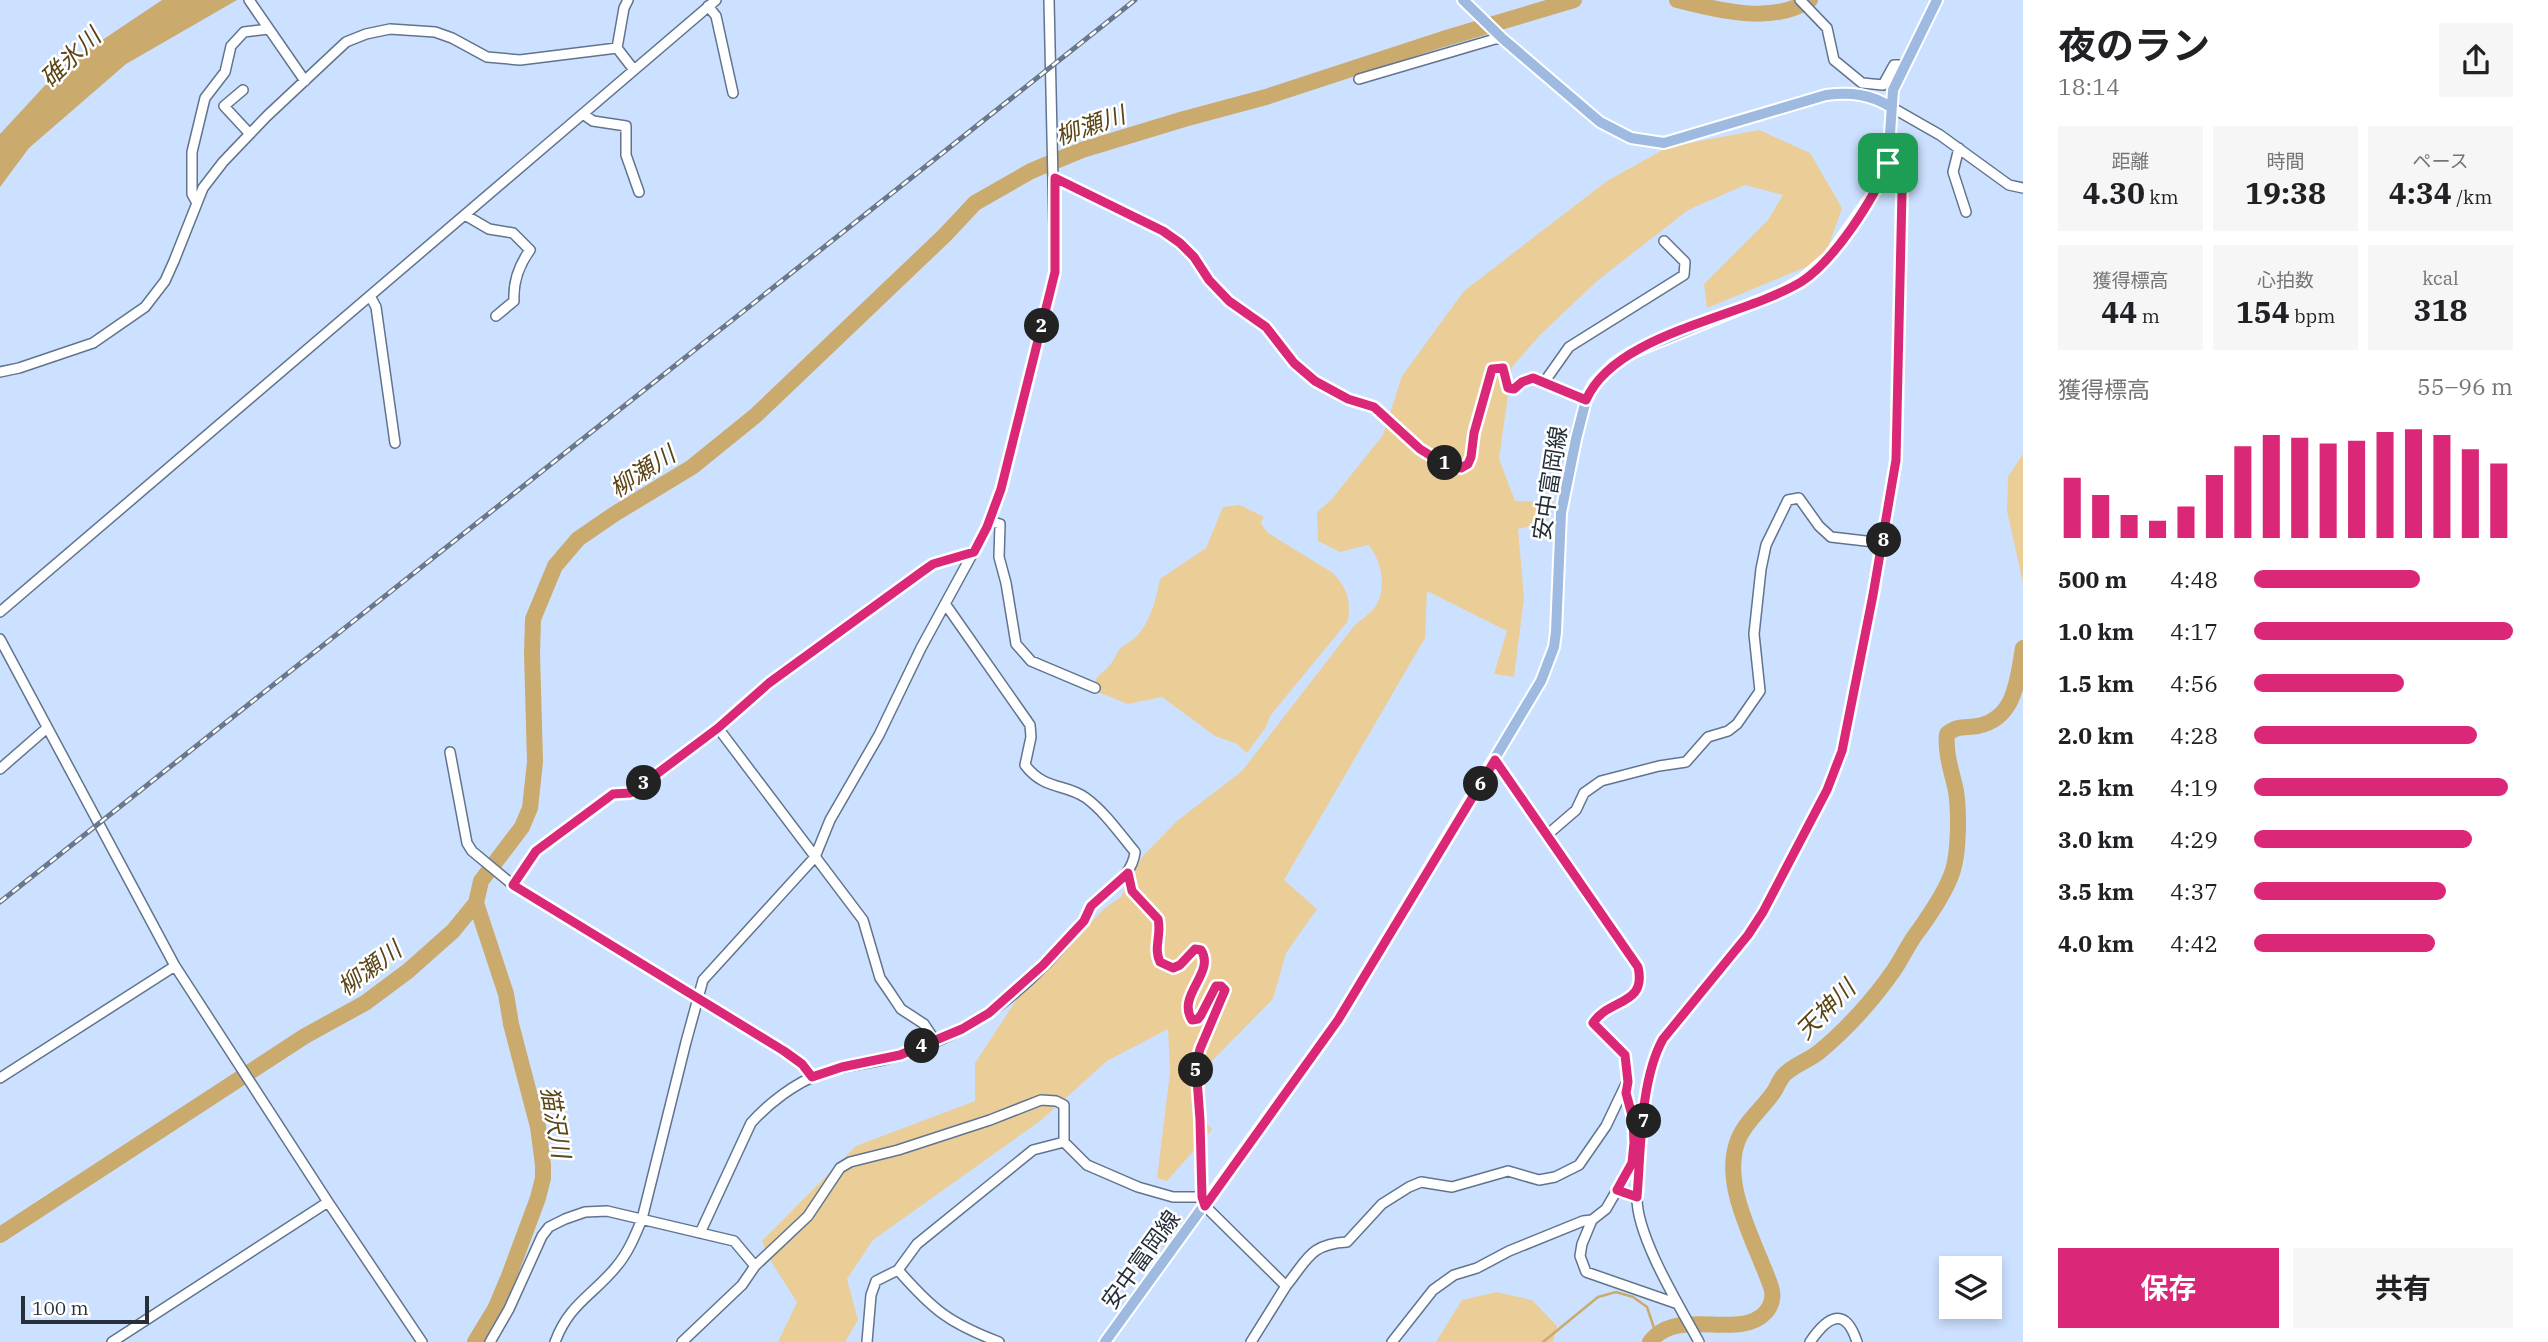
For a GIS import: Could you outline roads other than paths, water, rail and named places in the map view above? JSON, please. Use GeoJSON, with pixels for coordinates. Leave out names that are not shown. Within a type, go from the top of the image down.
{"type":"FeatureCollection","features":[{"type":"Feature","properties":{"kind":"main road"},"geometry":{"type":"LineString","coordinates":[[1463,0],[1477,16],[1600,122],[1618,132],[1648,142],[1664,142],[1826,95],[1868,95],[1891,107]]}},
{"type":"Feature","properties":{"kind":"main road","name":"安中富岡線"},"geometry":{"type":"LineString","coordinates":[[1105,1342],[1203,1202],[1338,1020],[1541,681],[1554,648],[1561,513],[1576,439],[1586,400],[1594,384],[1605,372],[1631,353],[1781,292],[1816,270],[1829,257],[1872,196],[1888,163],[1893,90],[1937,0]]}},
{"type":"Feature","properties":{"kind":"street"},"geometry":{"type":"LineString","coordinates":[[249,0],[305,81]]}},
{"type":"Feature","properties":{"kind":"street"},"geometry":{"type":"LineString","coordinates":[[628,0],[617,48],[634,70]]}},
{"type":"Feature","properties":{"kind":"street"},"geometry":{"type":"LineString","coordinates":[[555,1342],[575,1306],[616,1267],[632,1244],[642,1219],[703,980],[815,857],[830,820],[879,735],[921,649],[974,552],[1001,489],[1055,272],[1049,0]]}},
{"type":"Feature","properties":{"kind":"street"},"geometry":{"type":"LineString","coordinates":[[1800,0],[1827,28],[1834,60],[1862,83],[1883,85],[1894,65],[1904,65]]}},
{"type":"Feature","properties":{"kind":"street"},"geometry":{"type":"LineString","coordinates":[[0,612],[712,3],[733,93]]}},
{"type":"Feature","properties":{"kind":"street"},"geometry":{"type":"LineString","coordinates":[[197,203],[192,194],[192,152],[205,98],[225,72],[231,46],[244,32],[267,27]]}},
{"type":"Feature","properties":{"kind":"street"},"geometry":{"type":"LineString","coordinates":[[0,372],[93,343],[145,307],[165,281],[203,188],[250,134],[346,42],[390,29],[435,32],[487,57],[520,60],[617,48]]}},
{"type":"Feature","properties":{"kind":"street"},"geometry":{"type":"LineString","coordinates":[[1359,79],[1502,38]]}},
{"type":"Feature","properties":{"kind":"street"},"geometry":{"type":"LineString","coordinates":[[243,90],[224,106],[250,134]]}},
{"type":"Feature","properties":{"kind":"street"},"geometry":{"type":"LineString","coordinates":[[1891,107],[1959,148],[2009,185],[2023,188]]}},
{"type":"Feature","properties":{"kind":"street"},"geometry":{"type":"LineString","coordinates":[[583,114],[593,121],[626,126],[626,155],[639,192]]}},
{"type":"Feature","properties":{"kind":"street"},"geometry":{"type":"LineString","coordinates":[[1959,148],[1953,172],[1966,212]]}},
{"type":"Feature","properties":{"kind":"street"},"geometry":{"type":"LineString","coordinates":[[1697,1339],[1643,1230],[1637,1197],[1649,1079],[1654,1055],[1663,1039],[1748,935],[1763,912],[1835,771],[1846,732],[1883,543],[1896,460],[1902,192],[1899,175],[1888,163]]}},
{"type":"Feature","properties":{"kind":"street"},"geometry":{"type":"LineString","coordinates":[[1054,176],[1163,231],[1180,243],[1222,294],[1266,327],[1294,363],[1315,381],[1348,399],[1374,407],[1420,449],[1444,462],[1461,468],[1468,464],[1492,369],[1503,368],[1508,388],[1514,389],[1533,378],[1586,400]]}},
{"type":"Feature","properties":{"kind":"street"},"geometry":{"type":"LineString","coordinates":[[465,215],[489,229],[513,233],[530,250],[522,261],[513,289],[514,301],[496,316]]}},
{"type":"Feature","properties":{"kind":"street"},"geometry":{"type":"LineString","coordinates":[[1545,381],[1569,347],[1684,275],[1685,262],[1664,241]]}},
{"type":"Feature","properties":{"kind":"street"},"geometry":{"type":"LineString","coordinates":[[370,296],[376,307],[395,443]]}},
{"type":"Feature","properties":{"kind":"street"},"geometry":{"type":"LineString","coordinates":[[1547,835],[1576,810],[1584,793],[1601,781],[1686,762],[1707,737],[1728,731],[1737,724],[1760,691],[1754,634],[1761,569],[1766,545],[1788,500],[1799,498],[1818,526],[1831,537],[1883,543]]}},
{"type":"Feature","properties":{"kind":"street"},"geometry":{"type":"LineString","coordinates":[[989,521],[1000,524],[999,557],[1016,644],[1031,662],[1094,688]]}},
{"type":"Feature","properties":{"kind":"street"},"geometry":{"type":"LineString","coordinates":[[510,881],[536,851],[613,794],[630,793],[638,788],[718,728],[769,683],[933,564],[974,552]]}},
{"type":"Feature","properties":{"kind":"street"},"geometry":{"type":"LineString","coordinates":[[700,1233],[751,1123],[763,1110],[812,1077],[842,1067],[900,1055],[962,1029],[1013,994],[1084,921],[1091,906],[1128,873],[1133,864],[1135,852],[1085,797],[1046,784],[1025,765],[1031,737],[1030,725],[946,605]]}},
{"type":"Feature","properties":{"kind":"street"},"geometry":{"type":"LineString","coordinates":[[0,639],[175,966],[422,1342]]}},
{"type":"Feature","properties":{"kind":"street"},"geometry":{"type":"LineString","coordinates":[[0,769],[47,728]]}},
{"type":"Feature","properties":{"kind":"street"},"geometry":{"type":"LineString","coordinates":[[718,728],[863,920],[880,978],[901,1009],[924,1024],[936,1042]]}},
{"type":"Feature","properties":{"kind":"street"},"geometry":{"type":"LineString","coordinates":[[450,752],[467,843],[472,851],[510,881],[784,1051],[802,1064],[812,1077]]}},
{"type":"Feature","properties":{"kind":"street"},"geometry":{"type":"LineString","coordinates":[[1495,760],[1638,967],[1640,986],[1633,996],[1599,1014],[1593,1023],[1625,1055],[1628,1082],[1626,1093],[1633,1119],[1634,1143],[1632,1163],[1606,1209],[1592,1220],[1580,1256],[1586,1272],[1678,1304]]}},
{"type":"Feature","properties":{"kind":"street"},"geometry":{"type":"LineString","coordinates":[[1128,873],[1132,891],[1158,919],[1157,954],[1160,962],[1173,968],[1180,965],[1195,949],[1201,950],[1205,957],[1205,965],[1189,997],[1188,1007],[1192,1020],[1201,1015],[1216,986],[1225,990],[1196,1065],[1203,1202]]}},
{"type":"Feature","properties":{"kind":"street"},"geometry":{"type":"LineString","coordinates":[[0,1078],[175,966]]}},
{"type":"Feature","properties":{"kind":"street"},"geometry":{"type":"LineString","coordinates":[[1251,1342],[1286,1286],[1317,1247],[1348,1242],[1382,1204],[1409,1186],[1421,1182],[1452,1187],[1508,1171],[1539,1180],[1555,1177],[1579,1165],[1606,1126],[1628,1082]]}},
{"type":"Feature","properties":{"kind":"street"},"geometry":{"type":"LineString","coordinates":[[682,1342],[741,1285],[755,1266],[808,1216],[840,1168],[850,1162],[898,1150],[990,1120],[1041,1100],[1056,1101],[1064,1105],[1064,1142],[1087,1165],[1138,1187],[1203,1202],[1286,1286]]}},
{"type":"Feature","properties":{"kind":"street"},"geometry":{"type":"LineString","coordinates":[[867,1342],[871,1295],[876,1280],[898,1270],[917,1244],[1033,1150],[1064,1142]]}},
{"type":"Feature","properties":{"kind":"street"},"geometry":{"type":"LineString","coordinates":[[1617,1190],[1637,1197]]}},
{"type":"Feature","properties":{"kind":"street"},"geometry":{"type":"LineString","coordinates":[[112,1342],[328,1202]]}},
{"type":"Feature","properties":{"kind":"street"},"geometry":{"type":"LineString","coordinates":[[490,1342],[509,1309],[533,1253],[549,1227],[575,1215],[596,1210],[607,1211],[734,1241],[755,1266]]}},
{"type":"Feature","properties":{"kind":"street"},"geometry":{"type":"LineString","coordinates":[[1392,1342],[1433,1290],[1454,1275],[1477,1268],[1509,1251],[1583,1221],[1592,1220]]}},
{"type":"Feature","properties":{"kind":"street"},"geometry":{"type":"LineString","coordinates":[[898,1270],[927,1303],[952,1321],[999,1342]]}},
{"type":"Feature","properties":{"kind":"street"},"geometry":{"type":"LineString","coordinates":[[1810,1342],[1824,1324],[1836,1318],[1843,1318],[1847,1322],[1857,1342]]}},
{"type":"Feature","properties":{"kind":"waterway","name":"柳瀬川"},"geometry":{"type":"LineString","coordinates":[[0,1235],[305,1036],[365,1003],[408,971],[453,931],[476,903],[481,881],[522,827],[530,808],[535,762],[533,619],[555,566],[578,539],[692,467],[755,416],[945,235],[975,203],[1031,171],[1082,150],[1266,97],[1443,39],[1574,0]]}},
{"type":"Feature","properties":{"kind":"waterway","name":"柳瀬川"},"geometry":{"type":"LineString","coordinates":[[1677,0],[1727,11],[1762,14],[1795,8],[1810,0]]}},
{"type":"Feature","properties":{"kind":"waterway","name":"天神川"},"geometry":{"type":"LineString","coordinates":[[1650,1342],[1662,1331],[1676,1326],[1740,1324],[1754,1320],[1770,1306],[1771,1287],[1742,1215],[1737,1195],[1734,1158],[1738,1140],[1784,1075],[1815,1055],[1869,1003],[1894,970],[1938,901],[1953,870],[1957,842],[1957,799],[1948,756],[1947,734],[1958,728],[1991,722],[2000,715],[2016,685],[2023,648]]}},
{"type":"Feature","properties":{"kind":"waterway","name":"猫沢川"},"geometry":{"type":"LineString","coordinates":[[475,1342],[495,1309],[509,1276],[543,1178],[538,1127],[511,1024],[506,994],[476,903]]}},
{"type":"Feature","properties":{"kind":"waterway"},"geometry":{"type":"LineString","coordinates":[[1543,1342],[1598,1297],[1616,1292],[1633,1297],[1647,1307],[1656,1334]]}},
{"type":"Feature","properties":{"kind":"railway"},"geometry":{"type":"LineString","coordinates":[[0,902],[1135,0]]}},
{"type":"Feature","properties":{"kind":"water label","name":"碓氷川"},"geometry":{"type":"Point","coordinates":[70,57]}}]}
